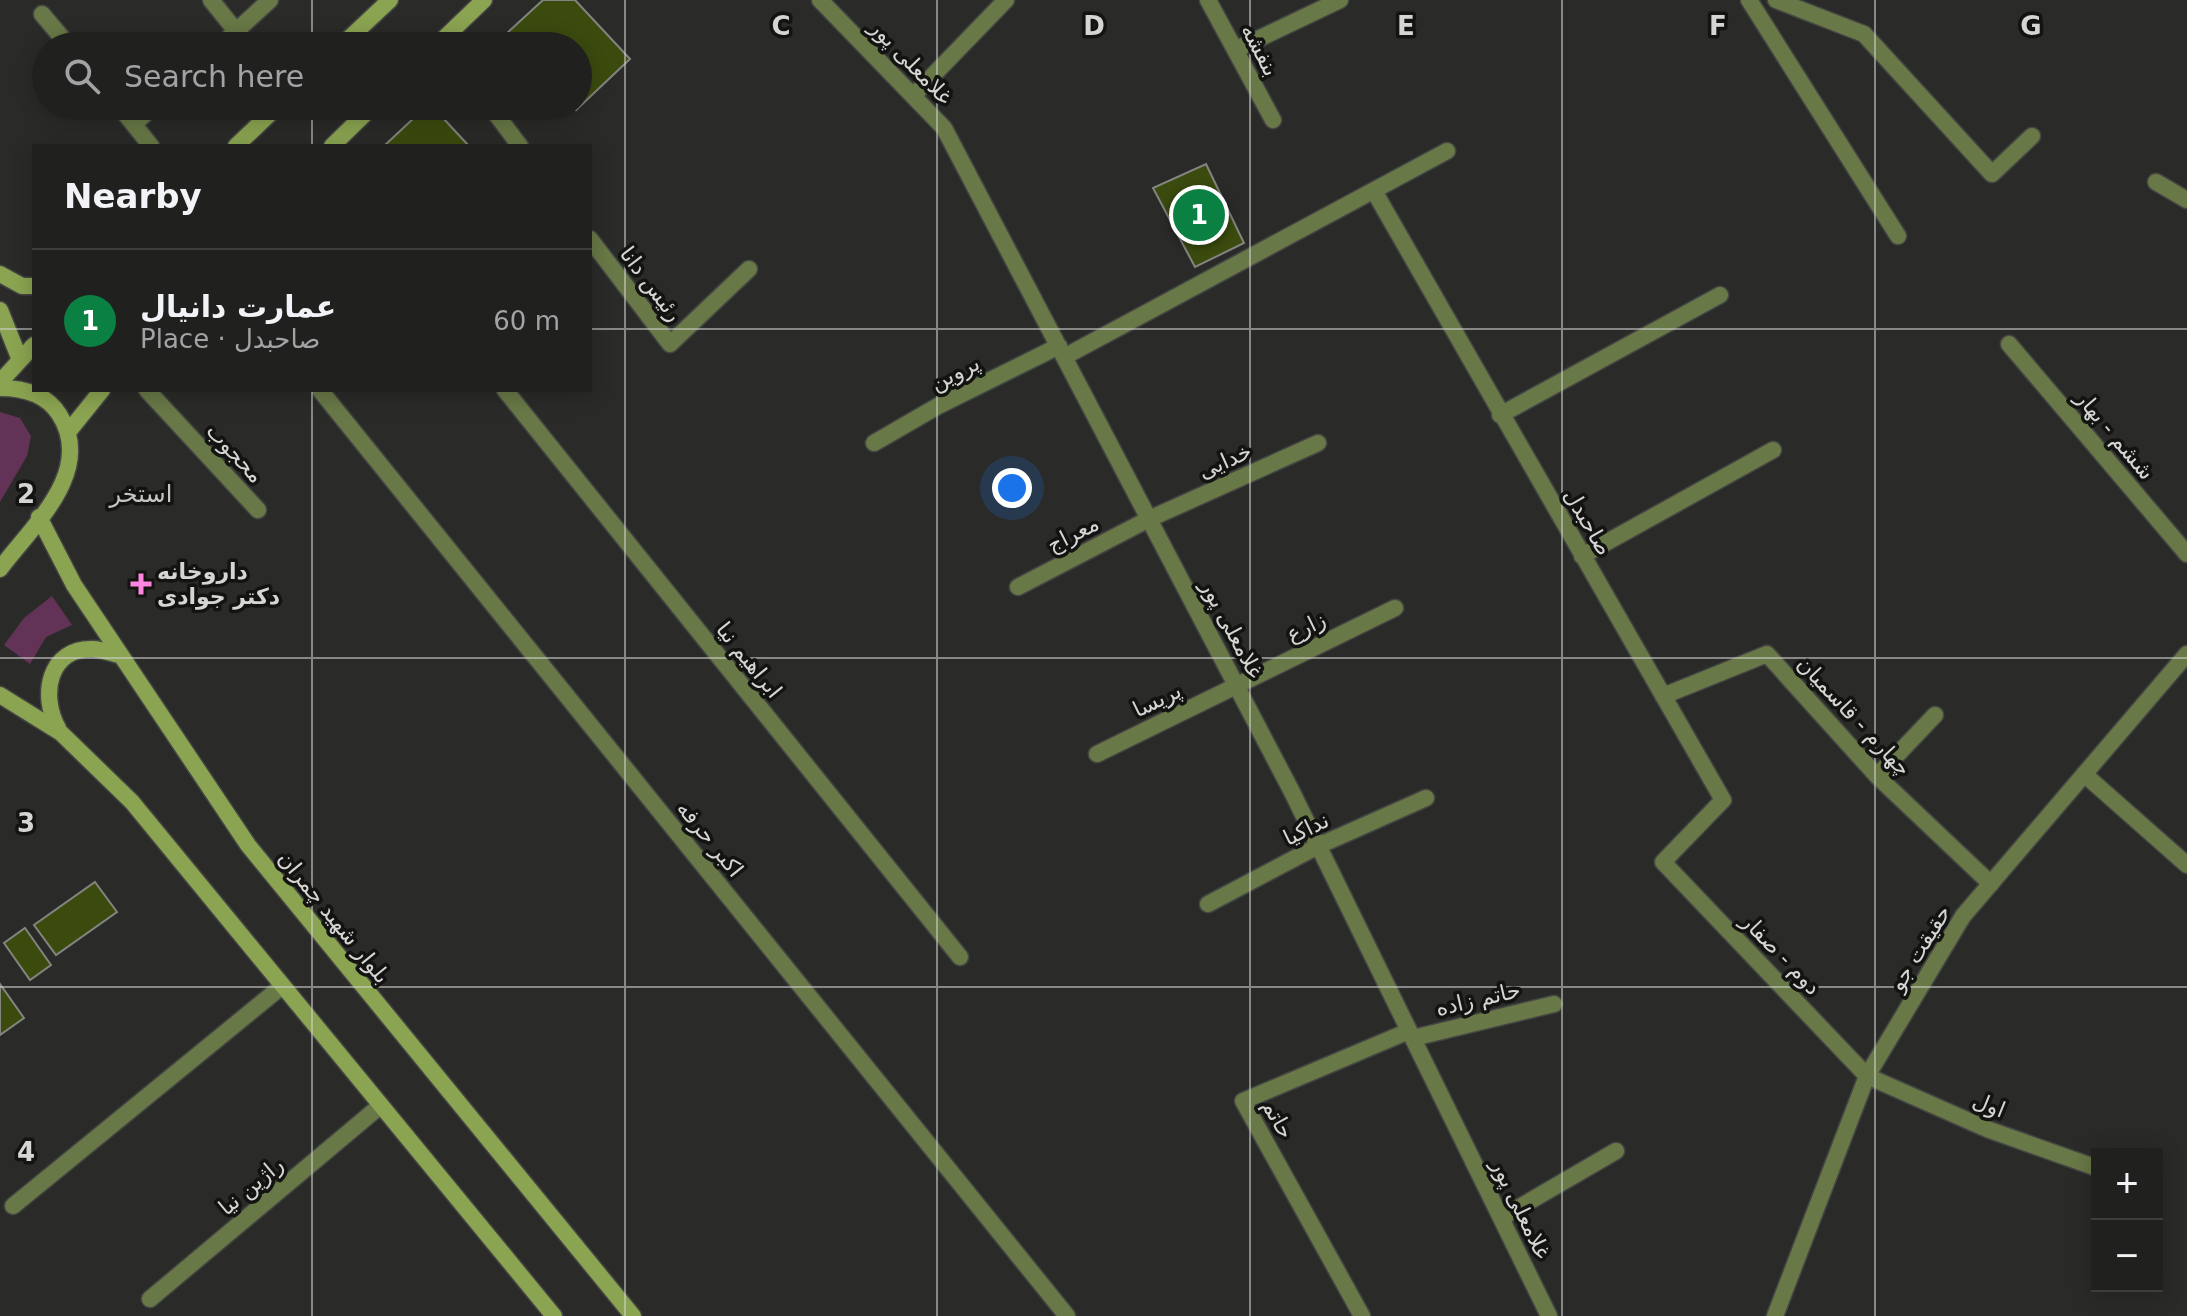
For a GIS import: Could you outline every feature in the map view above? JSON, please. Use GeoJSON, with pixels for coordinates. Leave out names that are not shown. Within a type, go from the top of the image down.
{"type":"FeatureCollection","features":[{"type":"Feature","properties":{"kind":"main road"},"geometry":{"type":"LineString","coordinates":[[452,32],[484,0]]}},
{"type":"Feature","properties":{"kind":"main road"},"geometry":{"type":"LineString","coordinates":[[355,32],[385,1]]}},
{"type":"Feature","properties":{"kind":"main road"},"geometry":{"type":"LineString","coordinates":[[238,144],[263,120]]}},
{"type":"Feature","properties":{"kind":"main road"},"geometry":{"type":"LineString","coordinates":[[334,144],[359,120]]}},
{"type":"Feature","properties":{"kind":"main road"},"geometry":{"type":"LineString","coordinates":[[0,274],[22,286],[32,286]]}},
{"type":"Feature","properties":{"kind":"main road"},"geometry":{"type":"LineString","coordinates":[[0,310],[20,360]]}},
{"type":"Feature","properties":{"kind":"main road"},"geometry":{"type":"LineString","coordinates":[[0,569],[67,478],[72,454],[69,431],[58,411],[40,396],[2,380],[32,347]]}},
{"type":"Feature","properties":{"kind":"main road"},"geometry":{"type":"LineString","coordinates":[[69,431],[100,392]]}},
{"type":"Feature","properties":{"kind":"main road","name":"بلوار شهید چمران"},"geometry":{"type":"LineString","coordinates":[[39,517],[74,585],[248,845],[633,1316]]}},
{"type":"Feature","properties":{"kind":"main road"},"geometry":{"type":"LineString","coordinates":[[61,733],[47,709],[48,681],[65,659],[92,649],[119,655]]}},
{"type":"Feature","properties":{"kind":"main road"},"geometry":{"type":"LineString","coordinates":[[0,695],[61,733],[132,802],[554,1316]]}},
{"type":"Feature","properties":{"kind":"street"},"geometry":{"type":"LineString","coordinates":[[211,0],[236,31],[270,0]]}},
{"type":"Feature","properties":{"kind":"street","name":"غلامعلی پور"},"geometry":{"type":"LineString","coordinates":[[820,0],[944,128],[1318,846],[1549,1316]]}},
{"type":"Feature","properties":{"kind":"street"},"geometry":{"type":"LineString","coordinates":[[913,96],[1006,0]]}},
{"type":"Feature","properties":{"kind":"street","name":"بنفشه"},"geometry":{"type":"LineString","coordinates":[[1208,0],[1273,120]]}},
{"type":"Feature","properties":{"kind":"street"},"geometry":{"type":"LineString","coordinates":[[1235,50],[1340,0]]}},
{"type":"Feature","properties":{"kind":"street"},"geometry":{"type":"LineString","coordinates":[[1749,0],[1898,236]]}},
{"type":"Feature","properties":{"kind":"street"},"geometry":{"type":"LineString","coordinates":[[1776,0],[1864,34],[1992,174],[2032,136]]}},
{"type":"Feature","properties":{"kind":"street"},"geometry":{"type":"LineString","coordinates":[[42,14],[57,32]]}},
{"type":"Feature","properties":{"kind":"street"},"geometry":{"type":"LineString","coordinates":[[131,120],[149,144]]}},
{"type":"Feature","properties":{"kind":"street"},"geometry":{"type":"LineString","coordinates":[[134,124],[138,120]]}},
{"type":"Feature","properties":{"kind":"street"},"geometry":{"type":"LineString","coordinates":[[500,120],[518,144]]}},
{"type":"Feature","properties":{"kind":"street"},"geometry":{"type":"LineString","coordinates":[[1061,352],[1447,151]]}},
{"type":"Feature","properties":{"kind":"street"},"geometry":{"type":"LineString","coordinates":[[2156,182],[2187,200]]}},
{"type":"Feature","properties":{"kind":"street","name":"صاحبدل"},"geometry":{"type":"LineString","coordinates":[[1374,191],[1723,800],[1663,862]]}},
{"type":"Feature","properties":{"kind":"street","name":"رئیس دانا"},"geometry":{"type":"LineString","coordinates":[[592,242],[670,344],[749,269]]}},
{"type":"Feature","properties":{"kind":"street"},"geometry":{"type":"LineString","coordinates":[[1500,415],[1720,295]]}},
{"type":"Feature","properties":{"kind":"street","name":"ششم - بهار"},"geometry":{"type":"LineString","coordinates":[[2009,344],[2187,554]]}},
{"type":"Feature","properties":{"kind":"street","name":"پروین"},"geometry":{"type":"LineString","coordinates":[[874,443],[938,406],[1061,352]]}},
{"type":"Feature","properties":{"kind":"street","name":"محجوب"},"geometry":{"type":"LineString","coordinates":[[149,392],[258,510]]}},
{"type":"Feature","properties":{"kind":"street","name":"اکبر حرفه"},"geometry":{"type":"LineString","coordinates":[[322,392],[1067,1316]]}},
{"type":"Feature","properties":{"kind":"street","name":"ابراهیم نیا"},"geometry":{"type":"LineString","coordinates":[[507,392],[960,957]]}},
{"type":"Feature","properties":{"kind":"street","name":"خدایی"},"geometry":{"type":"LineString","coordinates":[[1149,519],[1318,443]]}},
{"type":"Feature","properties":{"kind":"street"},"geometry":{"type":"LineString","coordinates":[[1582,556],[1773,450]]}},
{"type":"Feature","properties":{"kind":"street","name":"معراج"},"geometry":{"type":"LineString","coordinates":[[1018,587],[1149,519]]}},
{"type":"Feature","properties":{"kind":"street","name":"زارع"},"geometry":{"type":"LineString","coordinates":[[1236,685],[1395,608]]}},
{"type":"Feature","properties":{"kind":"street","name":"چهارم - قاسمیان"},"geometry":{"type":"LineString","coordinates":[[1663,696],[1767,654],[1877,776],[1991,884]]}},
{"type":"Feature","properties":{"kind":"street","name":"حقیقت جو"},"geometry":{"type":"LineString","coordinates":[[1775,1316],[1867,1076],[1963,916],[2187,654]]}},
{"type":"Feature","properties":{"kind":"street","name":"پریسا"},"geometry":{"type":"LineString","coordinates":[[1097,754],[1236,685]]}},
{"type":"Feature","properties":{"kind":"street"},"geometry":{"type":"LineString","coordinates":[[1877,776],[1935,715]]}},
{"type":"Feature","properties":{"kind":"street"},"geometry":{"type":"LineString","coordinates":[[2084,774],[2187,865]]}},
{"type":"Feature","properties":{"kind":"street","name":"نداکیا"},"geometry":{"type":"LineString","coordinates":[[1208,904],[1318,846],[1426,798]]}},
{"type":"Feature","properties":{"kind":"street","name":"دوم - صفار"},"geometry":{"type":"LineString","coordinates":[[1663,862],[1867,1076]]}},
{"type":"Feature","properties":{"kind":"street"},"geometry":{"type":"LineString","coordinates":[[13,1206],[281,987]]}},
{"type":"Feature","properties":{"kind":"street","name":"حاتم زاده"},"geometry":{"type":"LineString","coordinates":[[1411,1034],[1554,1004]]}},
{"type":"Feature","properties":{"kind":"street","name":"حاتم"},"geometry":{"type":"LineString","coordinates":[[1362,1316],[1243,1101],[1411,1034]]}},
{"type":"Feature","properties":{"kind":"street","name":"اول"},"geometry":{"type":"LineString","coordinates":[[1867,1076],[1987,1129],[2091,1166]]}},
{"type":"Feature","properties":{"kind":"street","name":"راژین نیا"},"geometry":{"type":"LineString","coordinates":[[150,1299],[380,1106]]}},
{"type":"Feature","properties":{"kind":"street"},"geometry":{"type":"LineString","coordinates":[[1501,1218],[1616,1151]]}},
{"type":"Feature","properties":{"kind":"shaded area"},"geometry":{"type":"Polygon","coordinates":[[[0,412],[20,418],[31,436],[27,456],[0,502],[0,412]]]}},
{"type":"Feature","properties":{"kind":"shaded area"},"geometry":{"type":"Polygon","coordinates":[[[52,596],[72,625],[46,637],[30,664],[4,645],[24,618],[52,596]]]}},
{"type":"Feature","properties":{"kind":"building"},"geometry":{"type":"Polygon","coordinates":[[[543,0],[575,0],[630,59],[592,95],[592,32],[508,32],[543,0]]]}},
{"type":"Feature","properties":{"kind":"building"},"geometry":{"type":"Polygon","coordinates":[[[412,120],[445,120],[467,144],[386,144],[412,120]]]}},
{"type":"Feature","properties":{"kind":"building"},"geometry":{"type":"Polygon","coordinates":[[[1206,164],[1244,243],[1195,267],[1153,188],[1206,164]]]}},
{"type":"Feature","properties":{"kind":"building"},"geometry":{"type":"Polygon","coordinates":[[[95,882],[117,912],[56,955],[34,925],[95,882]]]}},
{"type":"Feature","properties":{"kind":"building"},"geometry":{"type":"Polygon","coordinates":[[[25,928],[51,965],[30,980],[4,943],[25,928]]]}},
{"type":"Feature","properties":{"kind":"building"},"geometry":{"type":"Polygon","coordinates":[[[0,984],[24,1018],[0,1035],[0,984]]]}},
{"type":"Feature","properties":{"kind":"place","name":"عمارت دانیال"},"geometry":{"type":"Point","coordinates":[1199,215]}},
{"type":"Feature","properties":{"kind":"place","name":"داروخانه دکتر جوادی"},"geometry":{"type":"Point","coordinates":[141,584]}},
{"type":"Feature","properties":{"kind":"district","name":"استخر"},"geometry":{"type":"Point","coordinates":[141,494]}}]}
